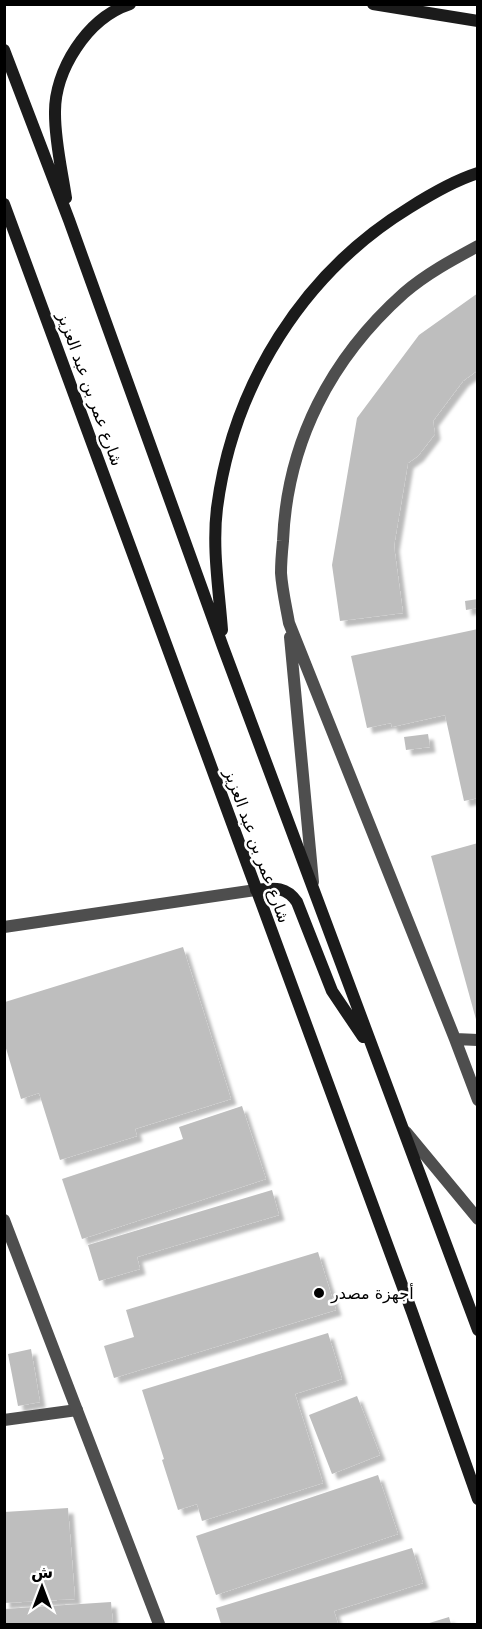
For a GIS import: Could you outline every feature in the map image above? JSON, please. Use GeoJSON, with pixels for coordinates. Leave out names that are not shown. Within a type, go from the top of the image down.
{"type":"FeatureCollection","features":[{"type":"Feature","properties":{"kind":"main road"},"geometry":{"type":"LineString","coordinates":[[69,220],[55,114],[57,92],[64,71],[87,34],[102,20],[130,4]]}},
{"type":"Feature","properties":{"kind":"main road"},"geometry":{"type":"LineString","coordinates":[[373,4],[477,21]]}},
{"type":"Feature","properties":{"kind":"main road"},"geometry":{"type":"LineString","coordinates":[[4,50],[69,220],[223,646],[477,1330]]}},
{"type":"Feature","properties":{"kind":"main road"},"geometry":{"type":"LineString","coordinates":[[223,646],[217,550],[217,511],[222,474],[231,437],[247,394],[264,359],[308,295],[364,239],[436,192],[477,173]]}},
{"type":"Feature","properties":{"kind":"main road","name":"شارع عمر بن عبد العزيز"},"geometry":{"type":"LineString","coordinates":[[4,204],[412,1312],[477,1499]]}},
{"type":"Feature","properties":{"kind":"main road"},"geometry":{"type":"LineString","coordinates":[[256,890],[284,889],[292,894],[332,991],[376,1056]]}},
{"type":"Feature","properties":{"kind":"street"},"geometry":{"type":"LineString","coordinates":[[313,889],[289,623],[281,573],[283,529],[289,483],[301,440],[321,395],[345,358],[370,326],[405,292],[443,265],[477,246]]}},
{"type":"Feature","properties":{"kind":"street"},"geometry":{"type":"LineString","coordinates":[[289,623],[455,1039],[477,1100]]}},
{"type":"Feature","properties":{"kind":"street"},"geometry":{"type":"LineString","coordinates":[[4,927],[256,890]]}},
{"type":"Feature","properties":{"kind":"street"},"geometry":{"type":"LineString","coordinates":[[455,1039],[477,1040]]}},
{"type":"Feature","properties":{"kind":"street"},"geometry":{"type":"LineString","coordinates":[[404,1130],[477,1219]]}},
{"type":"Feature","properties":{"kind":"street"},"geometry":{"type":"LineString","coordinates":[[5,1225],[159,1624]]}},
{"type":"Feature","properties":{"kind":"street"},"geometry":{"type":"LineString","coordinates":[[4,1420],[77,1410]]}},
{"type":"Feature","properties":{"kind":"building"},"geometry":{"type":"Polygon","coordinates":[[[478,293],[478,370],[463,381],[433,421],[435,434],[418,456],[408,463],[394,546],[403,613],[340,621],[332,565],[357,418],[419,335],[478,293]]]}},
{"type":"Feature","properties":{"kind":"building"},"geometry":{"type":"Polygon","coordinates":[[[478,599],[478,608],[466,610],[465,601],[478,599]]]}},
{"type":"Feature","properties":{"kind":"building"},"geometry":{"type":"Polygon","coordinates":[[[478,629],[478,798],[464,801],[445,715],[392,727],[391,723],[367,728],[351,656],[478,629]]]}},
{"type":"Feature","properties":{"kind":"building"},"geometry":{"type":"Polygon","coordinates":[[[428,734],[430,747],[406,750],[404,737],[428,734]]]}},
{"type":"Feature","properties":{"kind":"building"},"geometry":{"type":"Polygon","coordinates":[[[478,843],[478,1023],[477,1023],[431,856],[478,843]]]}},
{"type":"Feature","properties":{"kind":"building"},"geometry":{"type":"Polygon","coordinates":[[[183,947],[231,1099],[135,1129],[137,1136],[60,1160],[39,1093],[21,1099],[5,1045],[5,1002],[183,947]]]}},
{"type":"Feature","properties":{"kind":"building"},"geometry":{"type":"Polygon","coordinates":[[[242,1106],[266,1179],[82,1239],[62,1179],[183,1139],[179,1127],[242,1106]]]}},
{"type":"Feature","properties":{"kind":"building"},"geometry":{"type":"Polygon","coordinates":[[[272,1190],[279,1215],[137,1257],[140,1269],[99,1281],[88,1245],[272,1190]]]}},
{"type":"Feature","properties":{"kind":"building"},"geometry":{"type":"Polygon","coordinates":[[[318,1252],[336,1310],[114,1378],[104,1346],[134,1337],[126,1310],[318,1252]]]}},
{"type":"Feature","properties":{"kind":"building"},"geometry":{"type":"Polygon","coordinates":[[[328,1333],[342,1379],[295,1394],[323,1483],[202,1521],[197,1504],[178,1510],[142,1390],[328,1333]]]}},
{"type":"Feature","properties":{"kind":"building"},"geometry":{"type":"Polygon","coordinates":[[[31,1349],[40,1402],[18,1406],[8,1354],[31,1349]]]}},
{"type":"Feature","properties":{"kind":"building"},"geometry":{"type":"Polygon","coordinates":[[[357,1396],[380,1455],[332,1474],[309,1415],[357,1396]]]}},
{"type":"Feature","properties":{"kind":"building"},"geometry":{"type":"Polygon","coordinates":[[[378,1475],[398,1534],[216,1595],[196,1536],[378,1475]]]}},
{"type":"Feature","properties":{"kind":"building"},"geometry":{"type":"Polygon","coordinates":[[[68,1508],[75,1599],[4,1603],[4,1512],[68,1508]]]}},
{"type":"Feature","properties":{"kind":"building"},"geometry":{"type":"Polygon","coordinates":[[[412,1548],[423,1583],[334,1611],[338,1624],[221,1624],[216,1608],[412,1548]]]}},
{"type":"Feature","properties":{"kind":"building"},"geometry":{"type":"Polygon","coordinates":[[[111,1602],[113,1624],[4,1624],[4,1609],[111,1602]]]}},
{"type":"Feature","properties":{"kind":"building"},"geometry":{"type":"Polygon","coordinates":[[[449,1617],[451,1624],[426,1624],[449,1617]]]}},
{"type":"Feature","properties":{"kind":"place","name":"أجهزة مصدر"},"geometry":{"type":"Point","coordinates":[319,1293]}}]}
